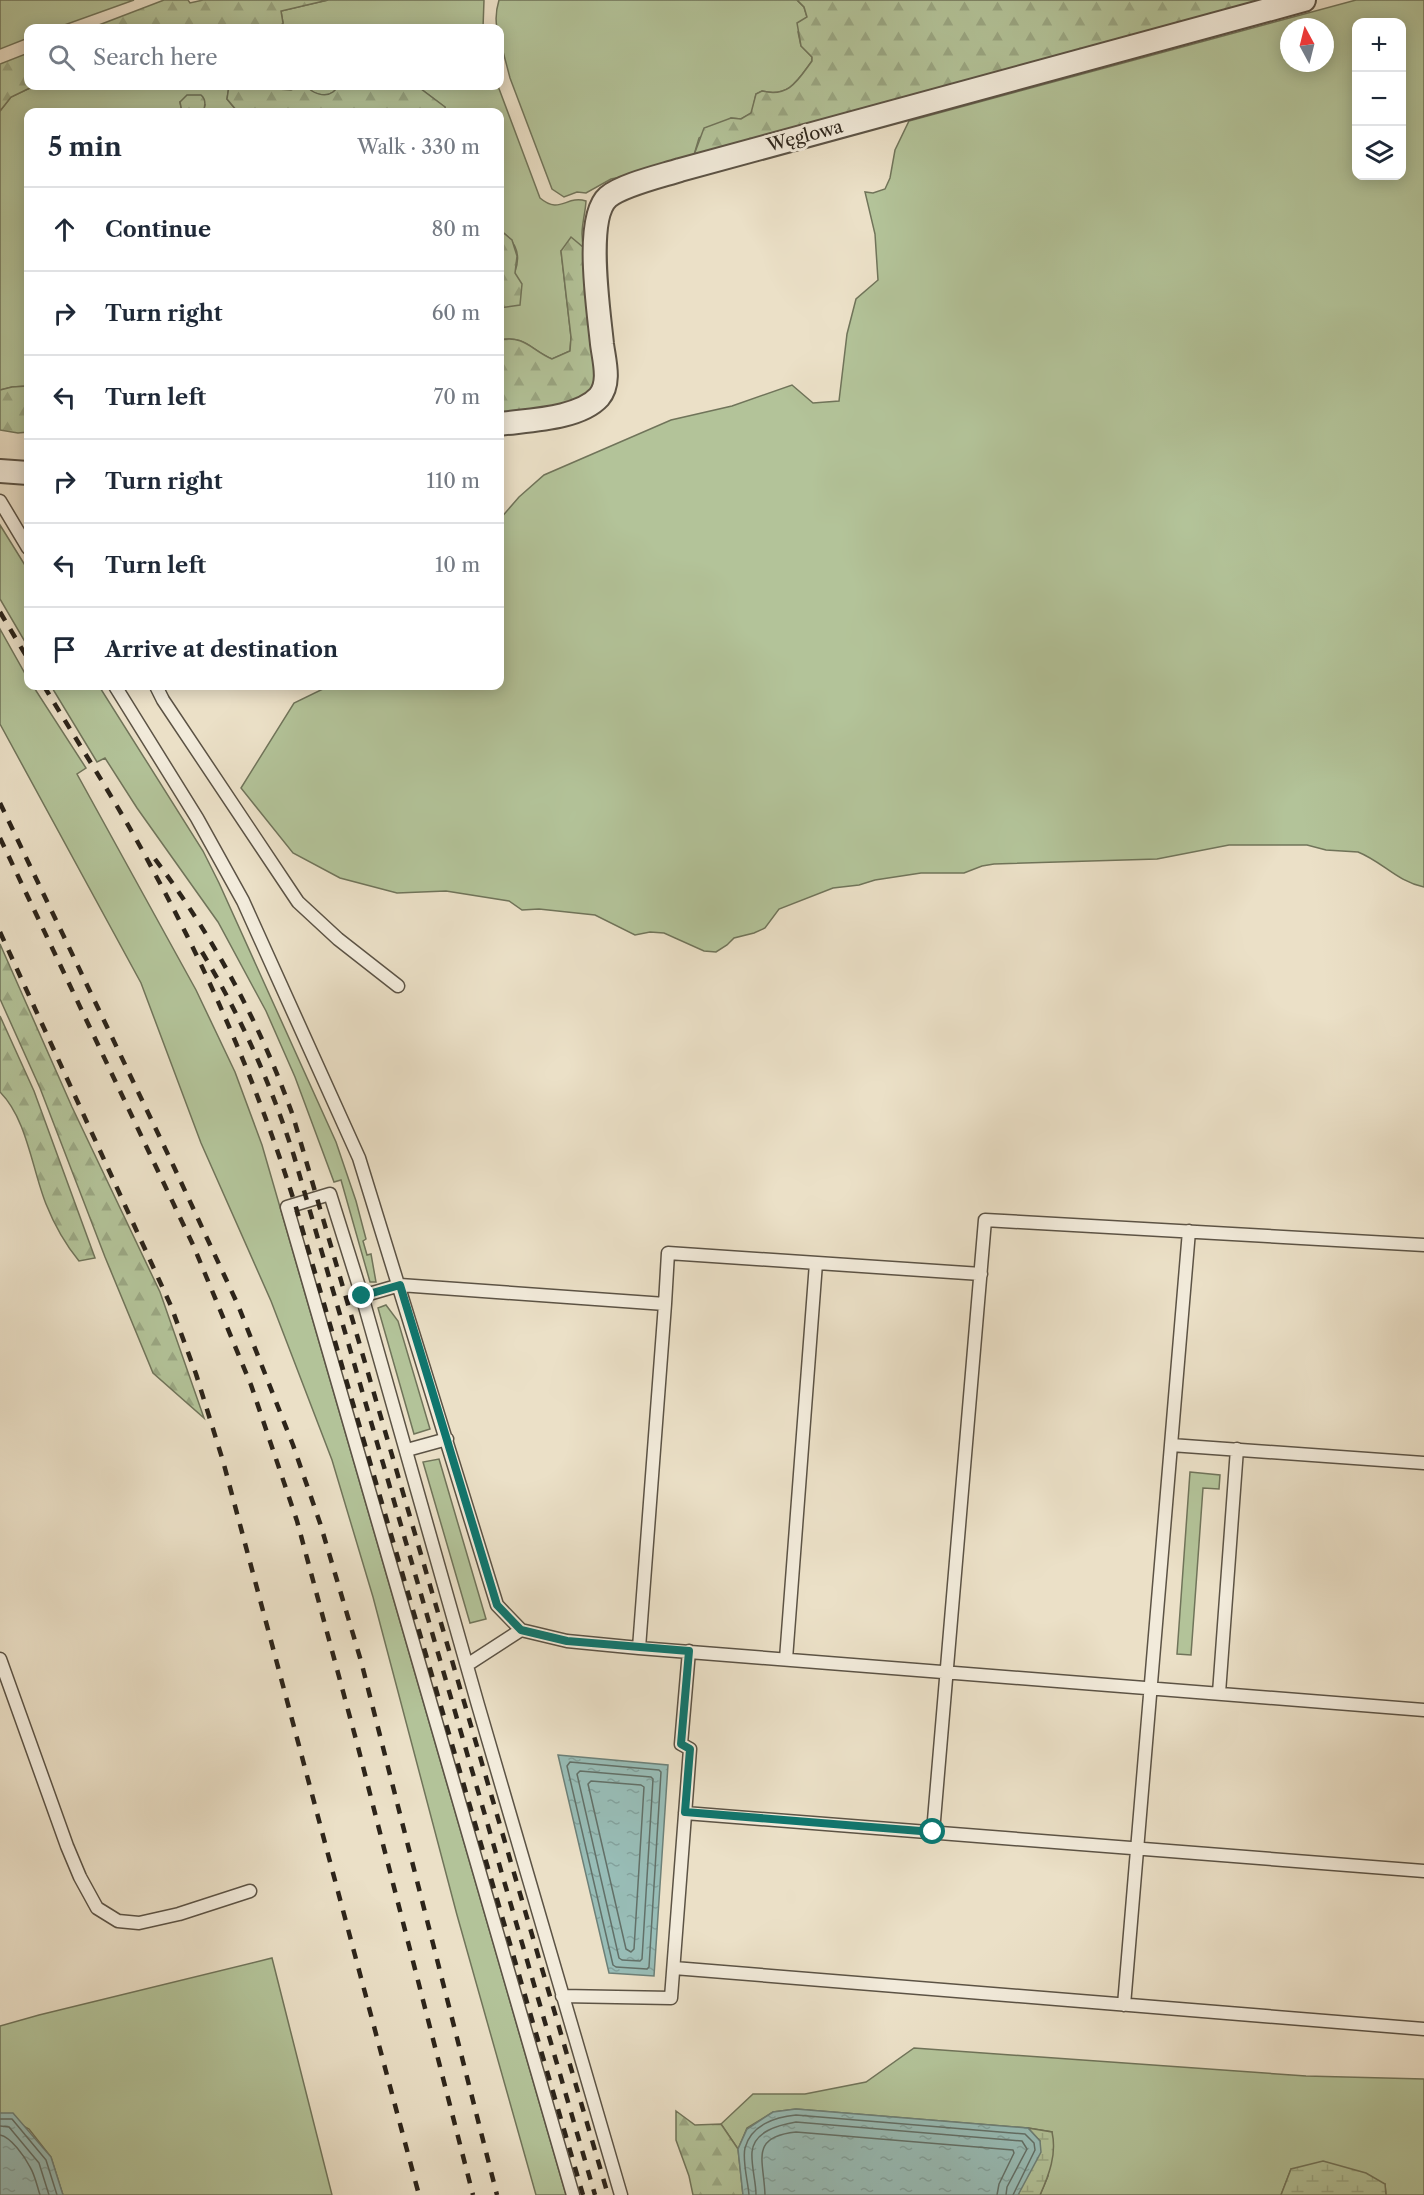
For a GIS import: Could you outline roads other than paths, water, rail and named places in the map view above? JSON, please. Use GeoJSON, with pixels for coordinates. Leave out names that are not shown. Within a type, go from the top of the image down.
{"type":"FeatureCollection","features":[{"type":"Feature","properties":{"kind":"street","name":"Węglowa"},"geometry":{"type":"LineString","coordinates":[[504,423],[572,412],[598,398],[604,389],[606,373],[594,228],[601,204],[615,192],[680,170],[1304,0]]}},
{"type":"Feature","properties":{"kind":"street"},"geometry":{"type":"LineString","coordinates":[[0,471],[24,473]]}},
{"type":"Feature","properties":{"kind":"lane"},"geometry":{"type":"LineString","coordinates":[[0,501],[24,541]]}},
{"type":"Feature","properties":{"kind":"lane"},"geometry":{"type":"LineString","coordinates":[[117,690],[197,818],[257,930],[359,1158],[497,1605],[521,1630],[567,1641],[639,1648],[1424,1710]]}},
{"type":"Feature","properties":{"kind":"lane"},"geometry":{"type":"LineString","coordinates":[[158,690],[298,902],[338,939],[398,986]]}},
{"type":"Feature","properties":{"kind":"lane"},"geometry":{"type":"LineString","coordinates":[[573,2195],[287,1207],[330,1194],[407,1450],[621,2195]]}},
{"type":"Feature","properties":{"kind":"lane"},"geometry":{"type":"LineString","coordinates":[[933,1832],[985,1220],[1424,1245]]}},
{"type":"Feature","properties":{"kind":"lane"},"geometry":{"type":"LineString","coordinates":[[1124,2005],[1189,1231]]}},
{"type":"Feature","properties":{"kind":"lane"},"geometry":{"type":"LineString","coordinates":[[639,1648],[668,1253],[981,1274]]}},
{"type":"Feature","properties":{"kind":"lane"},"geometry":{"type":"LineString","coordinates":[[786,1659],[816,1263]]}},
{"type":"Feature","properties":{"kind":"lane"},"geometry":{"type":"LineString","coordinates":[[362,1296],[400,1285],[665,1304]]}},
{"type":"Feature","properties":{"kind":"lane"},"geometry":{"type":"LineString","coordinates":[[407,1450],[447,1439]]}},
{"type":"Feature","properties":{"kind":"lane"},"geometry":{"type":"LineString","coordinates":[[1171,1445],[1424,1463]]}},
{"type":"Feature","properties":{"kind":"lane"},"geometry":{"type":"LineString","coordinates":[[1219,1693],[1237,1449]]}},
{"type":"Feature","properties":{"kind":"lane"},"geometry":{"type":"LineString","coordinates":[[467,1665],[521,1630]]}},
{"type":"Feature","properties":{"kind":"lane"},"geometry":{"type":"LineString","coordinates":[[562,1996],[671,1998],[690,1749],[681,1744],[689,1651]]}},
{"type":"Feature","properties":{"kind":"lane"},"geometry":{"type":"LineString","coordinates":[[0,1659],[80,1877],[97,1908],[118,1921],[139,1923],[179,1914],[250,1891]]}},
{"type":"Feature","properties":{"kind":"lane"},"geometry":{"type":"LineString","coordinates":[[685,1812],[1424,1871]]}},
{"type":"Feature","properties":{"kind":"lane"},"geometry":{"type":"LineString","coordinates":[[674,1968],[1424,2029]]}},
{"type":"Feature","properties":{"kind":"water"},"geometry":{"type":"Polygon","coordinates":[[[558,1755],[668,1765],[654,1976],[609,1973],[558,1755]]]}},
{"type":"Feature","properties":{"kind":"water"},"geometry":{"type":"Polygon","coordinates":[[[796,2109],[1028,2128],[1040,2141],[1041,2152],[1018,2195],[743,2195],[738,2149],[747,2129],[773,2112],[796,2109]]]}},
{"type":"Feature","properties":{"kind":"water"},"geometry":{"type":"Polygon","coordinates":[[[0,2113],[13,2113],[51,2157],[63,2195],[0,2195],[0,2113]]]}},
{"type":"Feature","properties":{"kind":"railway"},"geometry":{"type":"LineString","coordinates":[[0,612],[24,652]]}},
{"type":"Feature","properties":{"kind":"railway"},"geometry":{"type":"LineString","coordinates":[[46,690],[129,826],[196,954],[250,1077],[281,1161],[583,2195]]}},
{"type":"Feature","properties":{"kind":"railway"},"geometry":{"type":"LineString","coordinates":[[0,803],[238,1305],[293,1445],[320,1523],[361,1661],[497,2195]]}},
{"type":"Feature","properties":{"kind":"railway"},"geometry":{"type":"LineString","coordinates":[[0,838],[194,1247],[251,1385],[297,1521],[358,1747],[473,2195]]}},
{"type":"Feature","properties":{"kind":"railway"},"geometry":{"type":"LineString","coordinates":[[155,859],[197,919],[234,982],[266,1048],[293,1116],[608,2195]]}},
{"type":"Feature","properties":{"kind":"railway"},"geometry":{"type":"LineString","coordinates":[[0,932],[171,1306],[196,1374],[223,1461],[419,2195]]}},
{"type":"Feature","properties":{"kind":"railway"},"geometry":{"type":"LineString","coordinates":[[202,952],[230,1001],[254,1051],[294,1156],[595,2195]]}}]}
